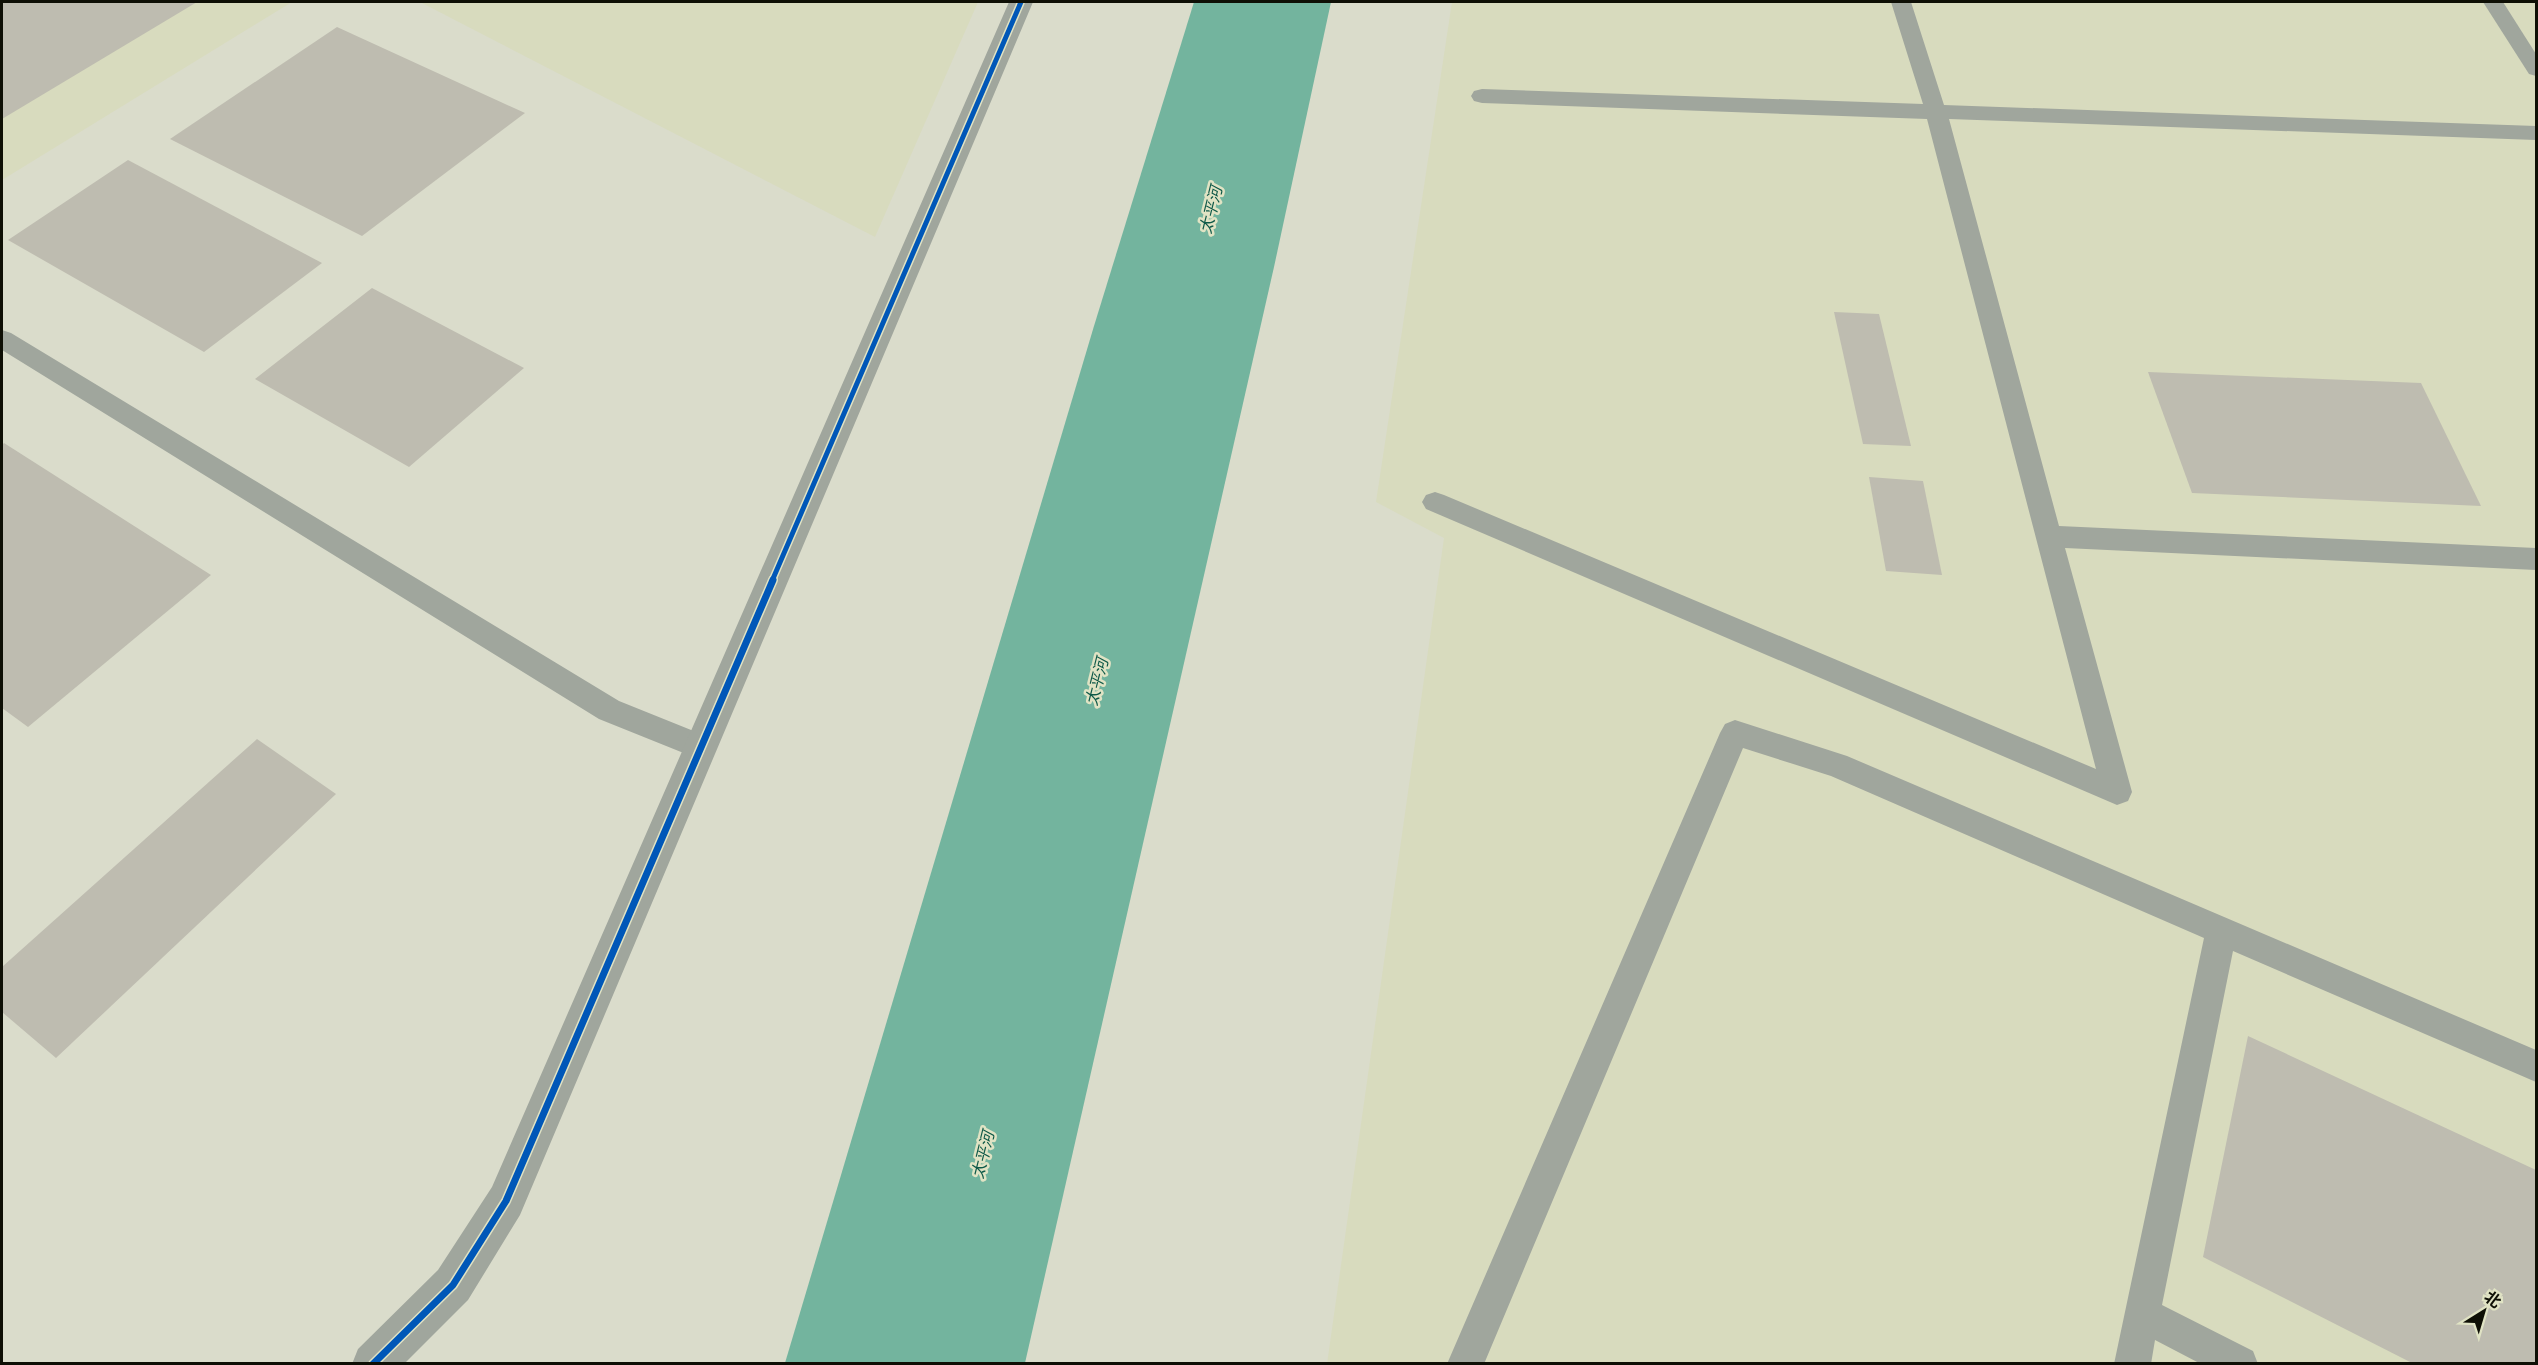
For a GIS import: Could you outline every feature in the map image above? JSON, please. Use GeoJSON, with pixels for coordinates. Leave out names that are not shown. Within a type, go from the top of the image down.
{"type":"FeatureCollection","features":[{"type":"Feature","properties":{"kind":"street"},"geometry":{"type":"LineString","coordinates":[[373,1364],[453,1285],[506,1201],[1021,2]]}},
{"type":"Feature","properties":{"kind":"lane"},"geometry":{"type":"LineString","coordinates":[[1435,502],[2118,792],[1936,113],[1901,2]]}},
{"type":"Feature","properties":{"kind":"lane"},"geometry":{"type":"LineString","coordinates":[[2493,2],[2536,69]]}},
{"type":"Feature","properties":{"kind":"lane"},"geometry":{"type":"LineString","coordinates":[[1482,96],[2536,133]]}},
{"type":"Feature","properties":{"kind":"lane"},"geometry":{"type":"LineString","coordinates":[[2,339],[609,710],[701,747]]}},
{"type":"Feature","properties":{"kind":"lane"},"geometry":{"type":"LineString","coordinates":[[2049,536],[2536,559]]}},
{"type":"Feature","properties":{"kind":"lane"},"geometry":{"type":"LineString","coordinates":[[1465,1364],[1735,733],[1837,765],[2536,1066]]}},
{"type":"Feature","properties":{"kind":"lane"},"geometry":{"type":"LineString","coordinates":[[2132,1364],[2221,931]]}},
{"type":"Feature","properties":{"kind":"lane"},"geometry":{"type":"LineString","coordinates":[[2142,1314],[2240,1364]]}},
{"type":"Feature","properties":{"kind":"shaded area"},"geometry":{"type":"Polygon","coordinates":[[[2,2],[292,2],[2,180],[2,2]]]}},
{"type":"Feature","properties":{"kind":"shaded area"},"geometry":{"type":"Polygon","coordinates":[[[420,2],[978,2],[875,237],[420,2]]]}},
{"type":"Feature","properties":{"kind":"shaded area"},"geometry":{"type":"Polygon","coordinates":[[[1452,2],[2536,2],[2536,1363],[1327,1364],[1444,538],[1376,502],[1452,2]]]}},
{"type":"Feature","properties":{"kind":"water","name":"太平河"},"geometry":{"type":"Polygon","coordinates":[[[1194,2],[1331,2],[1274,267],[1025,1363],[785,1363],[1094,326],[1194,2]]]}},
{"type":"Feature","properties":{"kind":"building"},"geometry":{"type":"Polygon","coordinates":[[[2,2],[197,2],[2,119],[2,2]]]}},
{"type":"Feature","properties":{"kind":"building"},"geometry":{"type":"Polygon","coordinates":[[[337,27],[525,113],[362,236],[170,139],[337,27]]]}},
{"type":"Feature","properties":{"kind":"building"},"geometry":{"type":"Polygon","coordinates":[[[128,160],[322,263],[204,352],[8,240],[128,160]]]}},
{"type":"Feature","properties":{"kind":"building"},"geometry":{"type":"Polygon","coordinates":[[[372,288],[524,368],[409,467],[255,379],[372,288]]]}},
{"type":"Feature","properties":{"kind":"building"},"geometry":{"type":"Polygon","coordinates":[[[1834,312],[1879,314],[1911,446],[1863,444],[1834,312]]]}},
{"type":"Feature","properties":{"kind":"building"},"geometry":{"type":"Polygon","coordinates":[[[2148,372],[2421,383],[2481,506],[2192,493],[2148,372]]]}},
{"type":"Feature","properties":{"kind":"building"},"geometry":{"type":"Polygon","coordinates":[[[4,443],[211,575],[28,727],[2,708],[2,445],[4,443]]]}},
{"type":"Feature","properties":{"kind":"building"},"geometry":{"type":"Polygon","coordinates":[[[1869,477],[1923,481],[1942,575],[1886,571],[1869,477]]]}},
{"type":"Feature","properties":{"kind":"building"},"geometry":{"type":"Polygon","coordinates":[[[257,739],[336,794],[56,1058],[2,1012],[2,967],[257,739]]]}},
{"type":"Feature","properties":{"kind":"building"},"geometry":{"type":"Polygon","coordinates":[[[2248,1036],[2536,1170],[2536,1364],[2414,1364],[2203,1257],[2248,1036]]]}},
{"type":"Feature","properties":{"kind":"cycle path"},"geometry":{"type":"LineString","coordinates":[[373,1364],[453,1285],[506,1201],[1021,2]]}}]}
